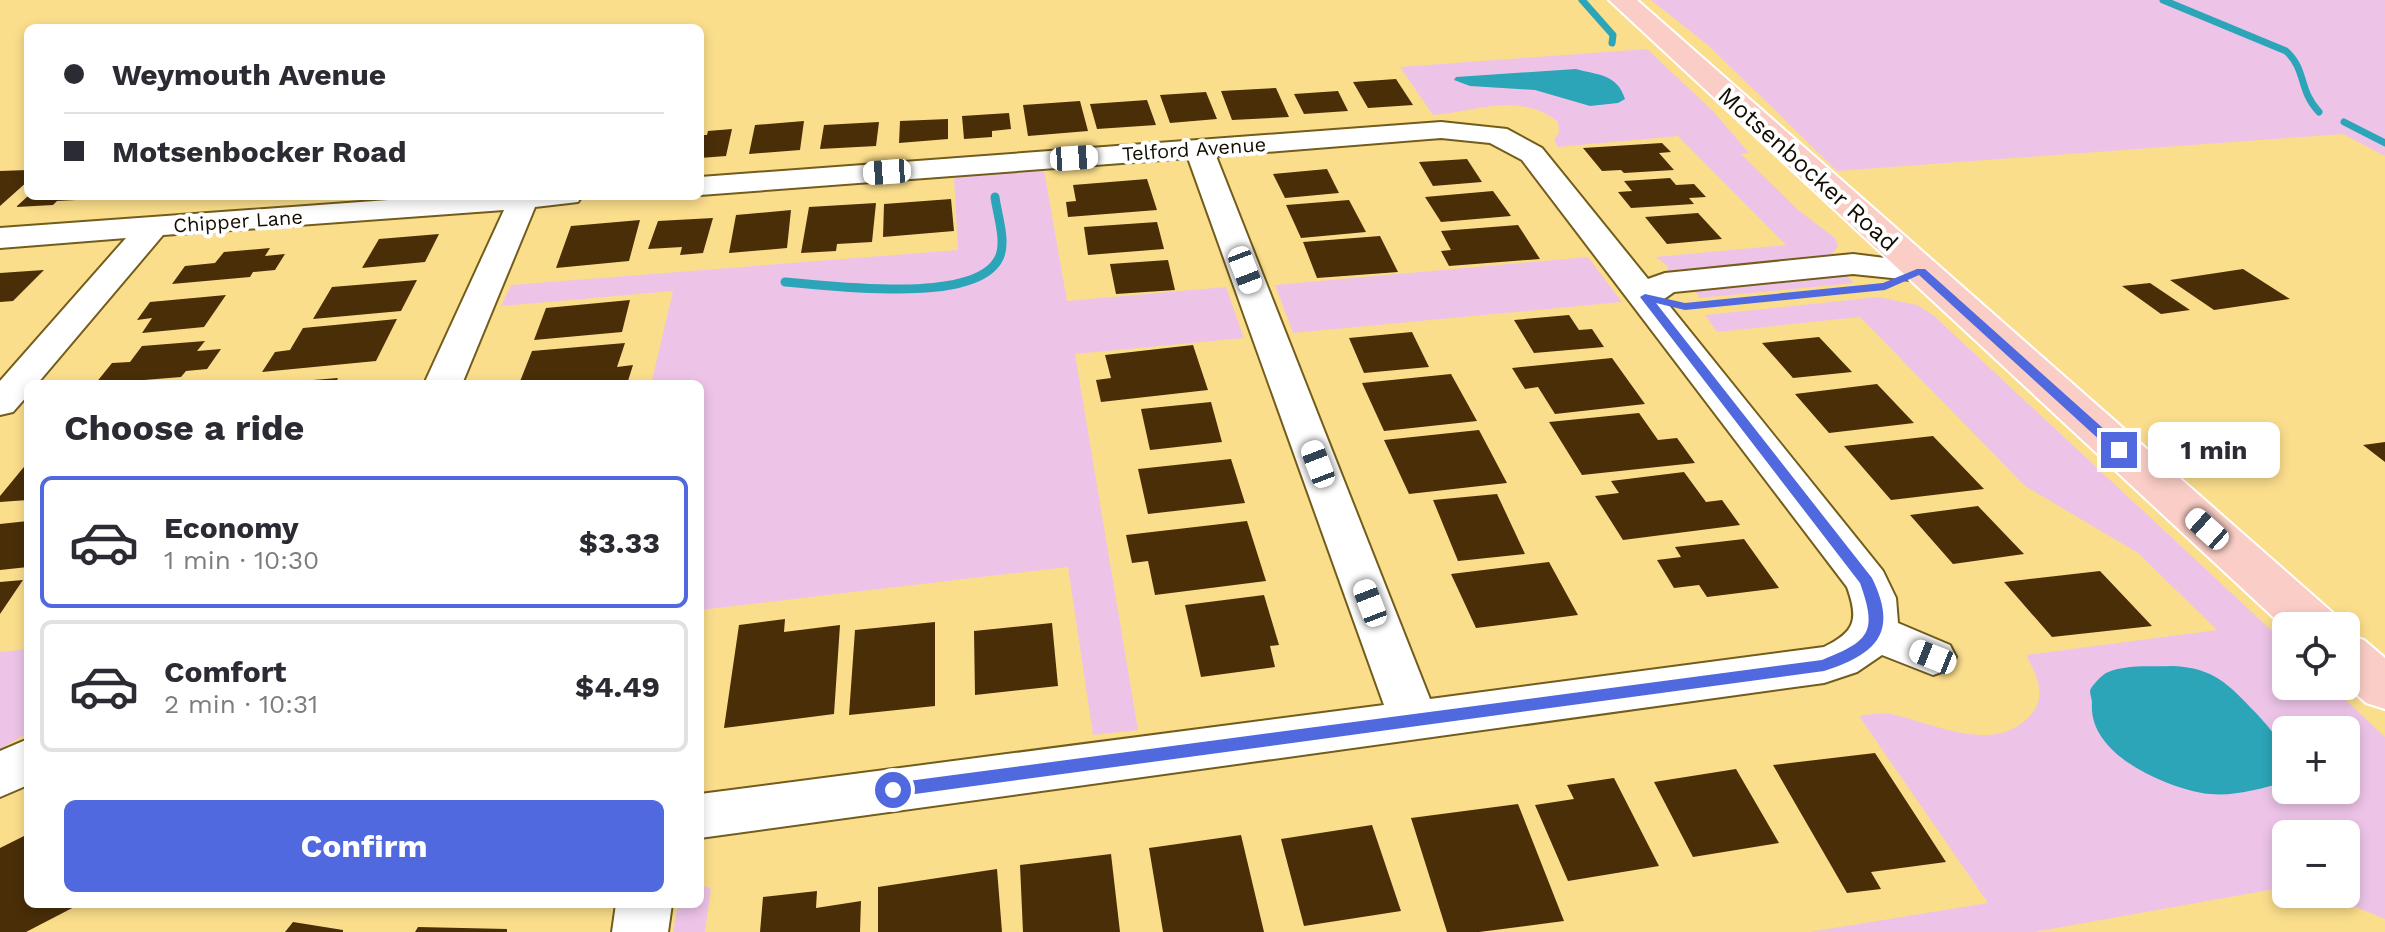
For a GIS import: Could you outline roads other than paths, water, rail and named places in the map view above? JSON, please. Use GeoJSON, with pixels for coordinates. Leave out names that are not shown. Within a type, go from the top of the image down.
{"type":"FeatureCollection","features":[{"type":"Feature","properties":{"kind":"main road","name":"Motsenbocker Road"},"geometry":{"type":"LineString","coordinates":[[1622,0],[2299,612]]}},
{"type":"Feature","properties":{"kind":"main road"},"geometry":{"type":"LineString","coordinates":[[2360,667],[2385,689]]}},
{"type":"Feature","properties":{"kind":"street","name":"Telford Avenue"},"geometry":{"type":"LineString","coordinates":[[704,186],[1441,130],[1506,128],[1532,154],[1645,297]]}},
{"type":"Feature","properties":{"kind":"street"},"geometry":{"type":"LineString","coordinates":[[1199,148],[1414,720]]}},
{"type":"Feature","properties":{"kind":"street","name":"Chipper Lane"},"geometry":{"type":"LineString","coordinates":[[0,238],[499,200]]}},
{"type":"Feature","properties":{"kind":"street"},"geometry":{"type":"LineString","coordinates":[[445,380],[524,200]]}},
{"type":"Feature","properties":{"kind":"street"},"geometry":{"type":"LineString","coordinates":[[0,404],[153,227]]}},
{"type":"Feature","properties":{"kind":"street"},"geometry":{"type":"LineString","coordinates":[[1645,297],[1685,306],[1885,286],[1921,271]]}},
{"type":"Feature","properties":{"kind":"street"},"geometry":{"type":"LineString","coordinates":[[704,815],[1824,665],[1859,651],[1874,632],[1878,614],[1867,582],[1645,297]]}},
{"type":"Feature","properties":{"kind":"street"},"geometry":{"type":"LineString","coordinates":[[1874,632],[1933,657]]}},
{"type":"Feature","properties":{"kind":"street"},"geometry":{"type":"LineString","coordinates":[[0,776],[24,762]]}},
{"type":"Feature","properties":{"kind":"street"},"geometry":{"type":"LineString","coordinates":[[640,932],[643,908]]}},
{"type":"Feature","properties":{"kind":"water"},"geometry":{"type":"Polygon","coordinates":[[[1576,69],[1611,80],[1617,84],[1625,99],[1618,103],[1590,106],[1535,90],[1470,86],[1454,80],[1456,77],[1576,69]]]}},
{"type":"Feature","properties":{"kind":"water"},"geometry":{"type":"Polygon","coordinates":[[[2130,667],[2187,667],[2210,674],[2228,686],[2272,732],[2272,786],[2234,794],[2202,793],[2148,774],[2114,751],[2094,721],[2090,691],[2104,674],[2130,667]]]}},
{"type":"Feature","properties":{"kind":"waterway"},"geometry":{"type":"LineString","coordinates":[[1582,0],[1613,35],[1612,43]]}},
{"type":"Feature","properties":{"kind":"waterway"},"geometry":{"type":"LineString","coordinates":[[2163,0],[2286,51],[2297,65],[2308,96],[2319,112]]}},
{"type":"Feature","properties":{"kind":"waterway"},"geometry":{"type":"LineString","coordinates":[[2344,122],[2385,143]]}},
{"type":"Feature","properties":{"kind":"waterway"},"geometry":{"type":"LineString","coordinates":[[785,282],[900,289],[962,282],[985,273],[999,258],[1001,251],[1002,236],[995,197]]}}]}
